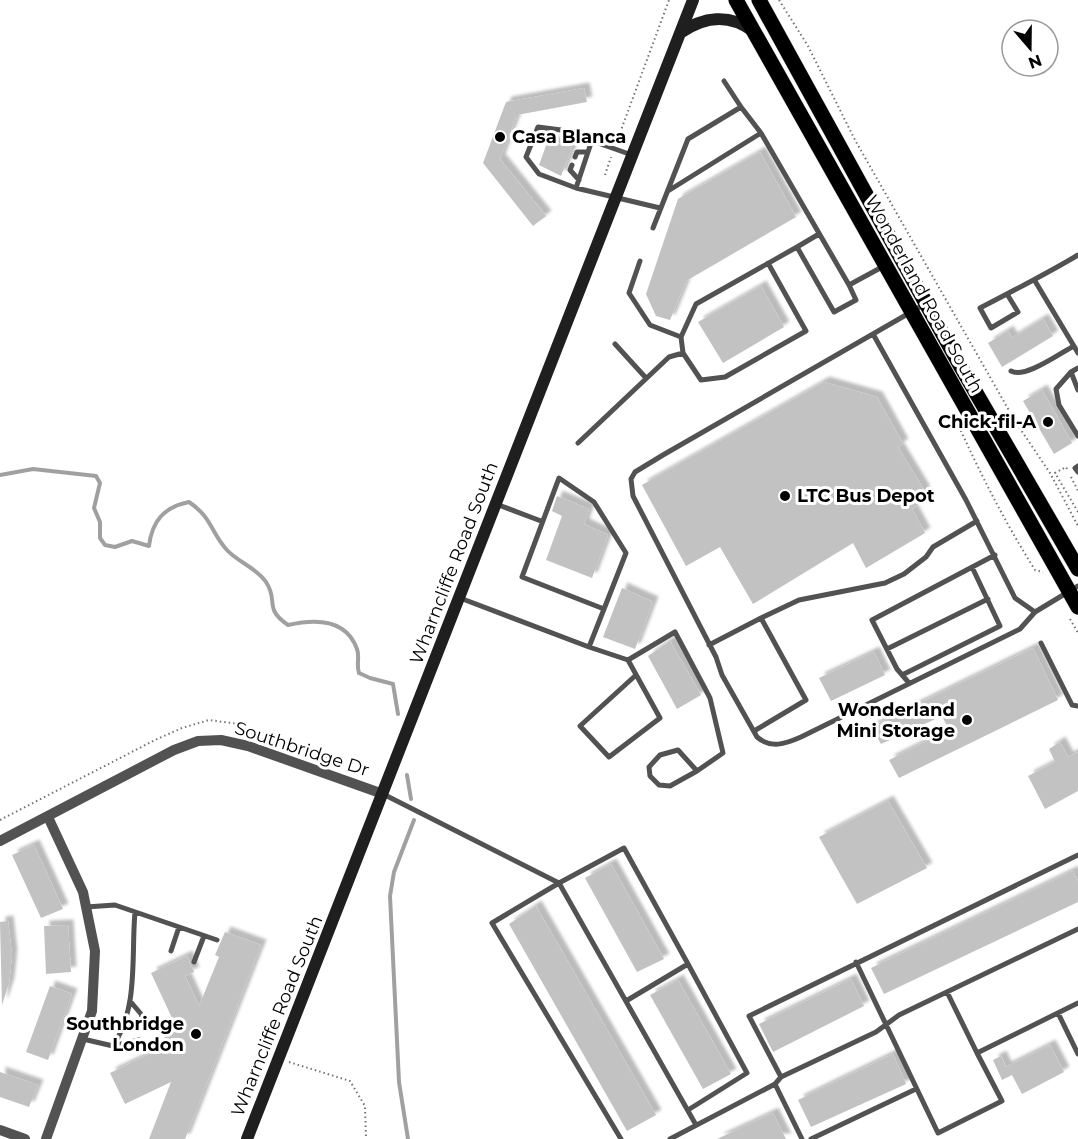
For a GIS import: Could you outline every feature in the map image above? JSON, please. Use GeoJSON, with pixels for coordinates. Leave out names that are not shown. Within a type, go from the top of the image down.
{"type":"FeatureCollection","features":[{"type":"Feature","properties":{"kind":"main road","name":"Wharncliffe Road South"},"geometry":{"type":"LineString","coordinates":[[247,1139],[693,0]]}},
{"type":"Feature","properties":{"kind":"main road","name":"Wonderland Road South"},"geometry":{"type":"LineString","coordinates":[[736,0],[911,313],[1073,588],[1074,613]]}},
{"type":"Feature","properties":{"kind":"main road","name":"Wonderland Road South"},"geometry":{"type":"LineString","coordinates":[[759,0],[1078,569]]}},
{"type":"Feature","properties":{"kind":"main road"},"geometry":{"type":"LineString","coordinates":[[680,33],[701,21],[728,19],[756,33]]}},
{"type":"Feature","properties":{"kind":"street","name":"Southbridge Dr"},"geometry":{"type":"LineString","coordinates":[[0,841],[174,750],[198,741],[221,740],[248,746],[383,794]]}},
{"type":"Feature","properties":{"kind":"street"},"geometry":{"type":"LineString","coordinates":[[46,1139],[92,1011],[95,951],[83,892],[48,817]]}},
{"type":"Feature","properties":{"kind":"street"},"geometry":{"type":"LineString","coordinates":[[0,1130],[25,1139]]}},
{"type":"Feature","properties":{"kind":"lane"},"geometry":{"type":"LineString","coordinates":[[724,81],[761,133],[856,300],[834,312],[797,248]]}},
{"type":"Feature","properties":{"kind":"lane"},"geometry":{"type":"LineString","coordinates":[[653,228],[688,139],[741,107]]}},
{"type":"Feature","properties":{"kind":"lane"},"geometry":{"type":"LineString","coordinates":[[632,155],[592,140],[538,127],[526,157],[539,174],[576,188],[660,208]]}},
{"type":"Feature","properties":{"kind":"lane"},"geometry":{"type":"LineString","coordinates":[[667,191],[761,133]]}},
{"type":"Feature","properties":{"kind":"lane"},"geometry":{"type":"LineString","coordinates":[[576,188],[592,140]]}},
{"type":"Feature","properties":{"kind":"lane"},"geometry":{"type":"LineString","coordinates":[[575,157],[577,152],[588,152]]}},
{"type":"Feature","properties":{"kind":"lane"},"geometry":{"type":"LineString","coordinates":[[572,165],[570,170],[579,180]]}},
{"type":"Feature","properties":{"kind":"lane"},"geometry":{"type":"LineString","coordinates":[[768,263],[806,331],[725,377],[701,380],[683,353],[681,338],[696,304],[768,263],[797,248],[819,234]]}},
{"type":"Feature","properties":{"kind":"lane"},"geometry":{"type":"LineString","coordinates":[[1007,294],[1018,312],[991,328],[980,308],[1007,294],[1035,281],[1078,255]]}},
{"type":"Feature","properties":{"kind":"lane"},"geometry":{"type":"LineString","coordinates":[[640,261],[629,293],[650,325],[681,338]]}},
{"type":"Feature","properties":{"kind":"lane"},"geometry":{"type":"LineString","coordinates":[[849,285],[885,265]]}},
{"type":"Feature","properties":{"kind":"lane"},"geometry":{"type":"LineString","coordinates":[[1035,281],[1078,353]]}},
{"type":"Feature","properties":{"kind":"lane"},"geometry":{"type":"LineString","coordinates":[[927,303],[663,454],[635,472],[631,479],[633,496],[722,675],[754,730],[765,743],[789,743],[1020,628],[1035,612],[1073,588]]}},
{"type":"Feature","properties":{"kind":"lane"},"geometry":{"type":"LineString","coordinates":[[873,334],[977,521],[1015,598],[1035,612]]}},
{"type":"Feature","properties":{"kind":"lane"},"geometry":{"type":"LineString","coordinates":[[615,344],[646,378]]}},
{"type":"Feature","properties":{"kind":"lane"},"geometry":{"type":"LineString","coordinates":[[1011,371],[1021,374],[1074,346]]}},
{"type":"Feature","properties":{"kind":"lane"},"geometry":{"type":"LineString","coordinates":[[578,443],[669,357],[683,353]]}},
{"type":"Feature","properties":{"kind":"lane"},"geometry":{"type":"LineString","coordinates":[[1078,368],[1071,372],[1056,389],[1059,405],[1078,436]]}},
{"type":"Feature","properties":{"kind":"lane"},"geometry":{"type":"LineString","coordinates":[[1071,372],[1078,390]]}},
{"type":"Feature","properties":{"kind":"lane"},"geometry":{"type":"LineString","coordinates":[[1078,466],[1075,468],[1078,472]]}},
{"type":"Feature","properties":{"kind":"lane"},"geometry":{"type":"LineString","coordinates":[[589,647],[604,609],[626,553],[594,502],[559,477],[522,577],[604,609]]}},
{"type":"Feature","properties":{"kind":"lane"},"geometry":{"type":"LineString","coordinates":[[496,504],[541,521]]}},
{"type":"Feature","properties":{"kind":"lane"},"geometry":{"type":"LineString","coordinates":[[709,645],[799,600],[885,583],[904,574],[926,557],[933,547],[977,521]]}},
{"type":"Feature","properties":{"kind":"lane"},"geometry":{"type":"LineString","coordinates":[[909,683],[902,675],[872,620],[995,555]]}},
{"type":"Feature","properties":{"kind":"lane"},"geometry":{"type":"LineString","coordinates":[[902,675],[1000,626],[972,567]]}},
{"type":"Feature","properties":{"kind":"lane"},"geometry":{"type":"LineString","coordinates":[[460,598],[628,660],[660,718],[609,758],[580,726],[636,675]]}},
{"type":"Feature","properties":{"kind":"lane"},"geometry":{"type":"LineString","coordinates":[[887,649],[988,599]]}},
{"type":"Feature","properties":{"kind":"lane"},"geometry":{"type":"LineString","coordinates":[[754,730],[806,700],[761,618]]}},
{"type":"Feature","properties":{"kind":"lane"},"geometry":{"type":"LineString","coordinates":[[628,660],[675,632],[710,698],[723,753],[697,771],[670,786],[659,785],[650,776],[649,766],[660,755],[678,750],[697,771]]}},
{"type":"Feature","properties":{"kind":"lane"},"geometry":{"type":"LineString","coordinates":[[1041,643],[1072,705],[1078,706]]}},
{"type":"Feature","properties":{"kind":"lane"},"geometry":{"type":"LineString","coordinates":[[383,794],[559,883],[696,1125]]}},
{"type":"Feature","properties":{"kind":"lane"},"geometry":{"type":"LineString","coordinates":[[621,1139],[492,923],[624,848],[747,1073],[688,1110]]}},
{"type":"Feature","properties":{"kind":"lane"},"geometry":{"type":"LineString","coordinates":[[781,1077],[749,1016],[1078,855]]}},
{"type":"Feature","properties":{"kind":"lane"},"geometry":{"type":"LineString","coordinates":[[86,907],[115,905],[217,940]]}},
{"type":"Feature","properties":{"kind":"lane"},"geometry":{"type":"LineString","coordinates":[[113,1046],[122,1033],[130,1001],[135,912]]}},
{"type":"Feature","properties":{"kind":"lane"},"geometry":{"type":"LineString","coordinates":[[171,951],[179,927]]}},
{"type":"Feature","properties":{"kind":"lane"},"geometry":{"type":"LineString","coordinates":[[670,1139],[775,1084],[781,1077],[886,1025],[899,1016],[1078,929]]}},
{"type":"Feature","properties":{"kind":"lane"},"geometry":{"type":"LineString","coordinates":[[194,962],[204,936]]}},
{"type":"Feature","properties":{"kind":"lane"},"geometry":{"type":"LineString","coordinates":[[856,962],[938,1133],[1002,1101],[947,992]]}},
{"type":"Feature","properties":{"kind":"lane"},"geometry":{"type":"LineString","coordinates":[[626,1001],[687,964]]}},
{"type":"Feature","properties":{"kind":"lane"},"geometry":{"type":"LineString","coordinates":[[130,1001],[141,1014],[145,1026]]}},
{"type":"Feature","properties":{"kind":"lane"},"geometry":{"type":"LineString","coordinates":[[977,1053],[1078,1004]]}},
{"type":"Feature","properties":{"kind":"lane"},"geometry":{"type":"LineString","coordinates":[[1058,1013],[1078,1054]]}},
{"type":"Feature","properties":{"kind":"lane"},"geometry":{"type":"LineString","coordinates":[[83,1039],[113,1046],[140,1040]]}},
{"type":"Feature","properties":{"kind":"lane"},"geometry":{"type":"LineString","coordinates":[[775,1084],[802,1139]]}},
{"type":"Feature","properties":{"kind":"lane"},"geometry":{"type":"LineString","coordinates":[[811,1139],[916,1089]]}},
{"type":"Feature","properties":{"kind":"path"},"geometry":{"type":"LineString","coordinates":[[605,174],[669,0]]}},
{"type":"Feature","properties":{"kind":"path"},"geometry":{"type":"LineString","coordinates":[[780,0],[808,46],[860,150],[1015,421],[1050,473],[1078,526]]}},
{"type":"Feature","properties":{"kind":"path"},"geometry":{"type":"LineString","coordinates":[[1078,490],[1066,467],[1055,473],[1078,513]]}},
{"type":"Feature","properties":{"kind":"path"},"geometry":{"type":"LineString","coordinates":[[1074,613],[1078,633]]}},
{"type":"Feature","properties":{"kind":"path"},"geometry":{"type":"LineString","coordinates":[[280,1059],[350,1081],[359,1091],[365,1106],[366,1139]]}},
{"type":"Feature","properties":{"kind":"building","name":"Casa Blanca"},"geometry":{"type":"Polygon","coordinates":[[[584,88],[587,102],[517,115],[500,159],[546,216],[533,226],[483,163],[506,102],[584,88]]]}},
{"type":"Feature","properties":{"kind":"building"},"geometry":{"type":"Polygon","coordinates":[[[548,140],[572,148],[561,176],[539,165],[548,140]]]}},
{"type":"Feature","properties":{"kind":"building"},"geometry":{"type":"Polygon","coordinates":[[[760,152],[796,217],[686,281],[670,320],[656,316],[646,294],[678,199],[760,152]]]}},
{"type":"Feature","properties":{"kind":"building"},"geometry":{"type":"Polygon","coordinates":[[[761,286],[784,327],[723,363],[698,322],[761,286]]]}},
{"type":"Feature","properties":{"kind":"building"},"geometry":{"type":"Polygon","coordinates":[[[1043,319],[1053,336],[1002,367],[988,343],[1008,331],[1012,338],[1043,319]]]}},
{"type":"Feature","properties":{"kind":"building","name":"LTC Bus Depot"},"geometry":{"type":"Polygon","coordinates":[[[824,382],[877,397],[903,444],[898,447],[924,490],[922,503],[912,509],[925,533],[866,568],[853,543],[753,604],[720,547],[686,566],[642,485],[824,382]]]}},
{"type":"Feature","properties":{"kind":"building","name":"Chick-fil-A"},"geometry":{"type":"Polygon","coordinates":[[[1042,390],[1072,443],[1054,454],[1023,401],[1042,390]]]}},
{"type":"Feature","properties":{"kind":"building"},"geometry":{"type":"Polygon","coordinates":[[[557,496],[589,509],[584,524],[608,535],[592,578],[546,560],[562,516],[552,511],[557,496]]]}},
{"type":"Feature","properties":{"kind":"building"},"geometry":{"type":"Polygon","coordinates":[[[622,588],[653,602],[635,649],[603,637],[622,588]]]}},
{"type":"Feature","properties":{"kind":"building"},"geometry":{"type":"Polygon","coordinates":[[[670,641],[701,695],[677,709],[648,656],[670,641]]]}},
{"type":"Feature","properties":{"kind":"building"},"geometry":{"type":"Polygon","coordinates":[[[1033,648],[1058,700],[899,778],[889,760],[949,730],[942,716],[881,744],[871,727],[1033,648]]]}},
{"type":"Feature","properties":{"kind":"building"},"geometry":{"type":"Polygon","coordinates":[[[874,652],[885,675],[831,701],[819,678],[874,652]]]}},
{"type":"Feature","properties":{"kind":"building"},"geometry":{"type":"Polygon","coordinates":[[[1060,742],[1068,757],[1078,752],[1078,791],[1045,809],[1028,776],[1055,762],[1049,749],[1060,742]]]}},
{"type":"Feature","properties":{"kind":"building"},"geometry":{"type":"Polygon","coordinates":[[[888,801],[927,868],[857,904],[819,837],[888,801]]]}},
{"type":"Feature","properties":{"kind":"building"},"geometry":{"type":"Polygon","coordinates":[[[34,845],[63,909],[41,918],[12,855],[34,845]]]}},
{"type":"Feature","properties":{"kind":"building"},"geometry":{"type":"Polygon","coordinates":[[[611,864],[664,959],[637,972],[585,878],[611,864]]]}},
{"type":"Feature","properties":{"kind":"building"},"geometry":{"type":"Polygon","coordinates":[[[1073,871],[1078,881],[1078,902],[884,994],[871,968],[1073,871]]]}},
{"type":"Feature","properties":{"kind":"building"},"geometry":{"type":"Polygon","coordinates":[[[536,906],[656,1115],[627,1131],[509,924],[536,906]]]}},
{"type":"Feature","properties":{"kind":"building"},"geometry":{"type":"Polygon","coordinates":[[[8,921],[12,955],[9,983],[2,1005],[0,922],[8,921]]]}},
{"type":"Feature","properties":{"kind":"building"},"geometry":{"type":"Polygon","coordinates":[[[68,925],[71,972],[46,974],[44,926],[68,925]]]}},
{"type":"Feature","properties":{"kind":"building","name":"Southbridge London"},"geometry":{"type":"Polygon","coordinates":[[[225,932],[261,945],[185,1139],[149,1139],[171,1082],[125,1104],[110,1073],[160,1049],[172,1018],[151,973],[187,956],[194,972],[185,976],[199,1006],[219,957],[215,955],[225,932]]]}},
{"type":"Feature","properties":{"kind":"building"},"geometry":{"type":"Polygon","coordinates":[[[851,979],[864,1006],[773,1052],[759,1024],[851,979]]]}},
{"type":"Feature","properties":{"kind":"building"},"geometry":{"type":"Polygon","coordinates":[[[678,980],[731,1074],[703,1089],[650,995],[678,980]]]}},
{"type":"Feature","properties":{"kind":"building"},"geometry":{"type":"Polygon","coordinates":[[[50,986],[72,994],[48,1060],[26,1052],[50,986]]]}},
{"type":"Feature","properties":{"kind":"building"},"geometry":{"type":"Polygon","coordinates":[[[1050,1045],[1064,1072],[1022,1094],[1012,1075],[1002,1080],[993,1060],[1001,1056],[1006,1067],[1050,1045]]]}},
{"type":"Feature","properties":{"kind":"building"},"geometry":{"type":"Polygon","coordinates":[[[893,1054],[906,1084],[811,1127],[798,1100],[893,1054]]]}},
{"type":"Feature","properties":{"kind":"building"},"geometry":{"type":"Polygon","coordinates":[[[0,1072],[38,1085],[29,1107],[0,1097],[0,1072]]]}},
{"type":"Feature","properties":{"kind":"building"},"geometry":{"type":"Polygon","coordinates":[[[773,1113],[786,1139],[717,1139],[773,1113]]]}},
{"type":"Feature","properties":{"kind":"waterway"},"geometry":{"type":"LineString","coordinates":[[0,475],[33,469],[96,476],[100,483],[94,508],[100,522],[100,538],[105,545],[115,547],[132,541],[149,546],[153,529],[161,516],[173,507],[189,502],[207,519],[226,549],[235,558],[257,572],[266,582],[270,589],[273,609],[280,619],[288,625],[308,622],[328,623],[345,631],[357,649],[359,673],[393,684],[398,714]]}},
{"type":"Feature","properties":{"kind":"waterway"},"geometry":{"type":"LineString","coordinates":[[407,775],[411,799]]}},
{"type":"Feature","properties":{"kind":"waterway"},"geometry":{"type":"LineString","coordinates":[[408,1139],[399,1082],[390,896],[394,872],[414,820]]}},
{"type":"Feature","properties":{"kind":"place","name":"Casa Blanca"},"geometry":{"type":"Point","coordinates":[500,137]}},
{"type":"Feature","properties":{"kind":"place","name":"Chick-fil-A"},"geometry":{"type":"Point","coordinates":[1048,422]}},
{"type":"Feature","properties":{"kind":"place","name":"LTC Bus Depot"},"geometry":{"type":"Point","coordinates":[785,496]}},
{"type":"Feature","properties":{"kind":"place","name":"Wonderland Mini Storage"},"geometry":{"type":"Point","coordinates":[967,720]}},
{"type":"Feature","properties":{"kind":"place","name":"Southbridge London"},"geometry":{"type":"Point","coordinates":[196,1034]}}]}
